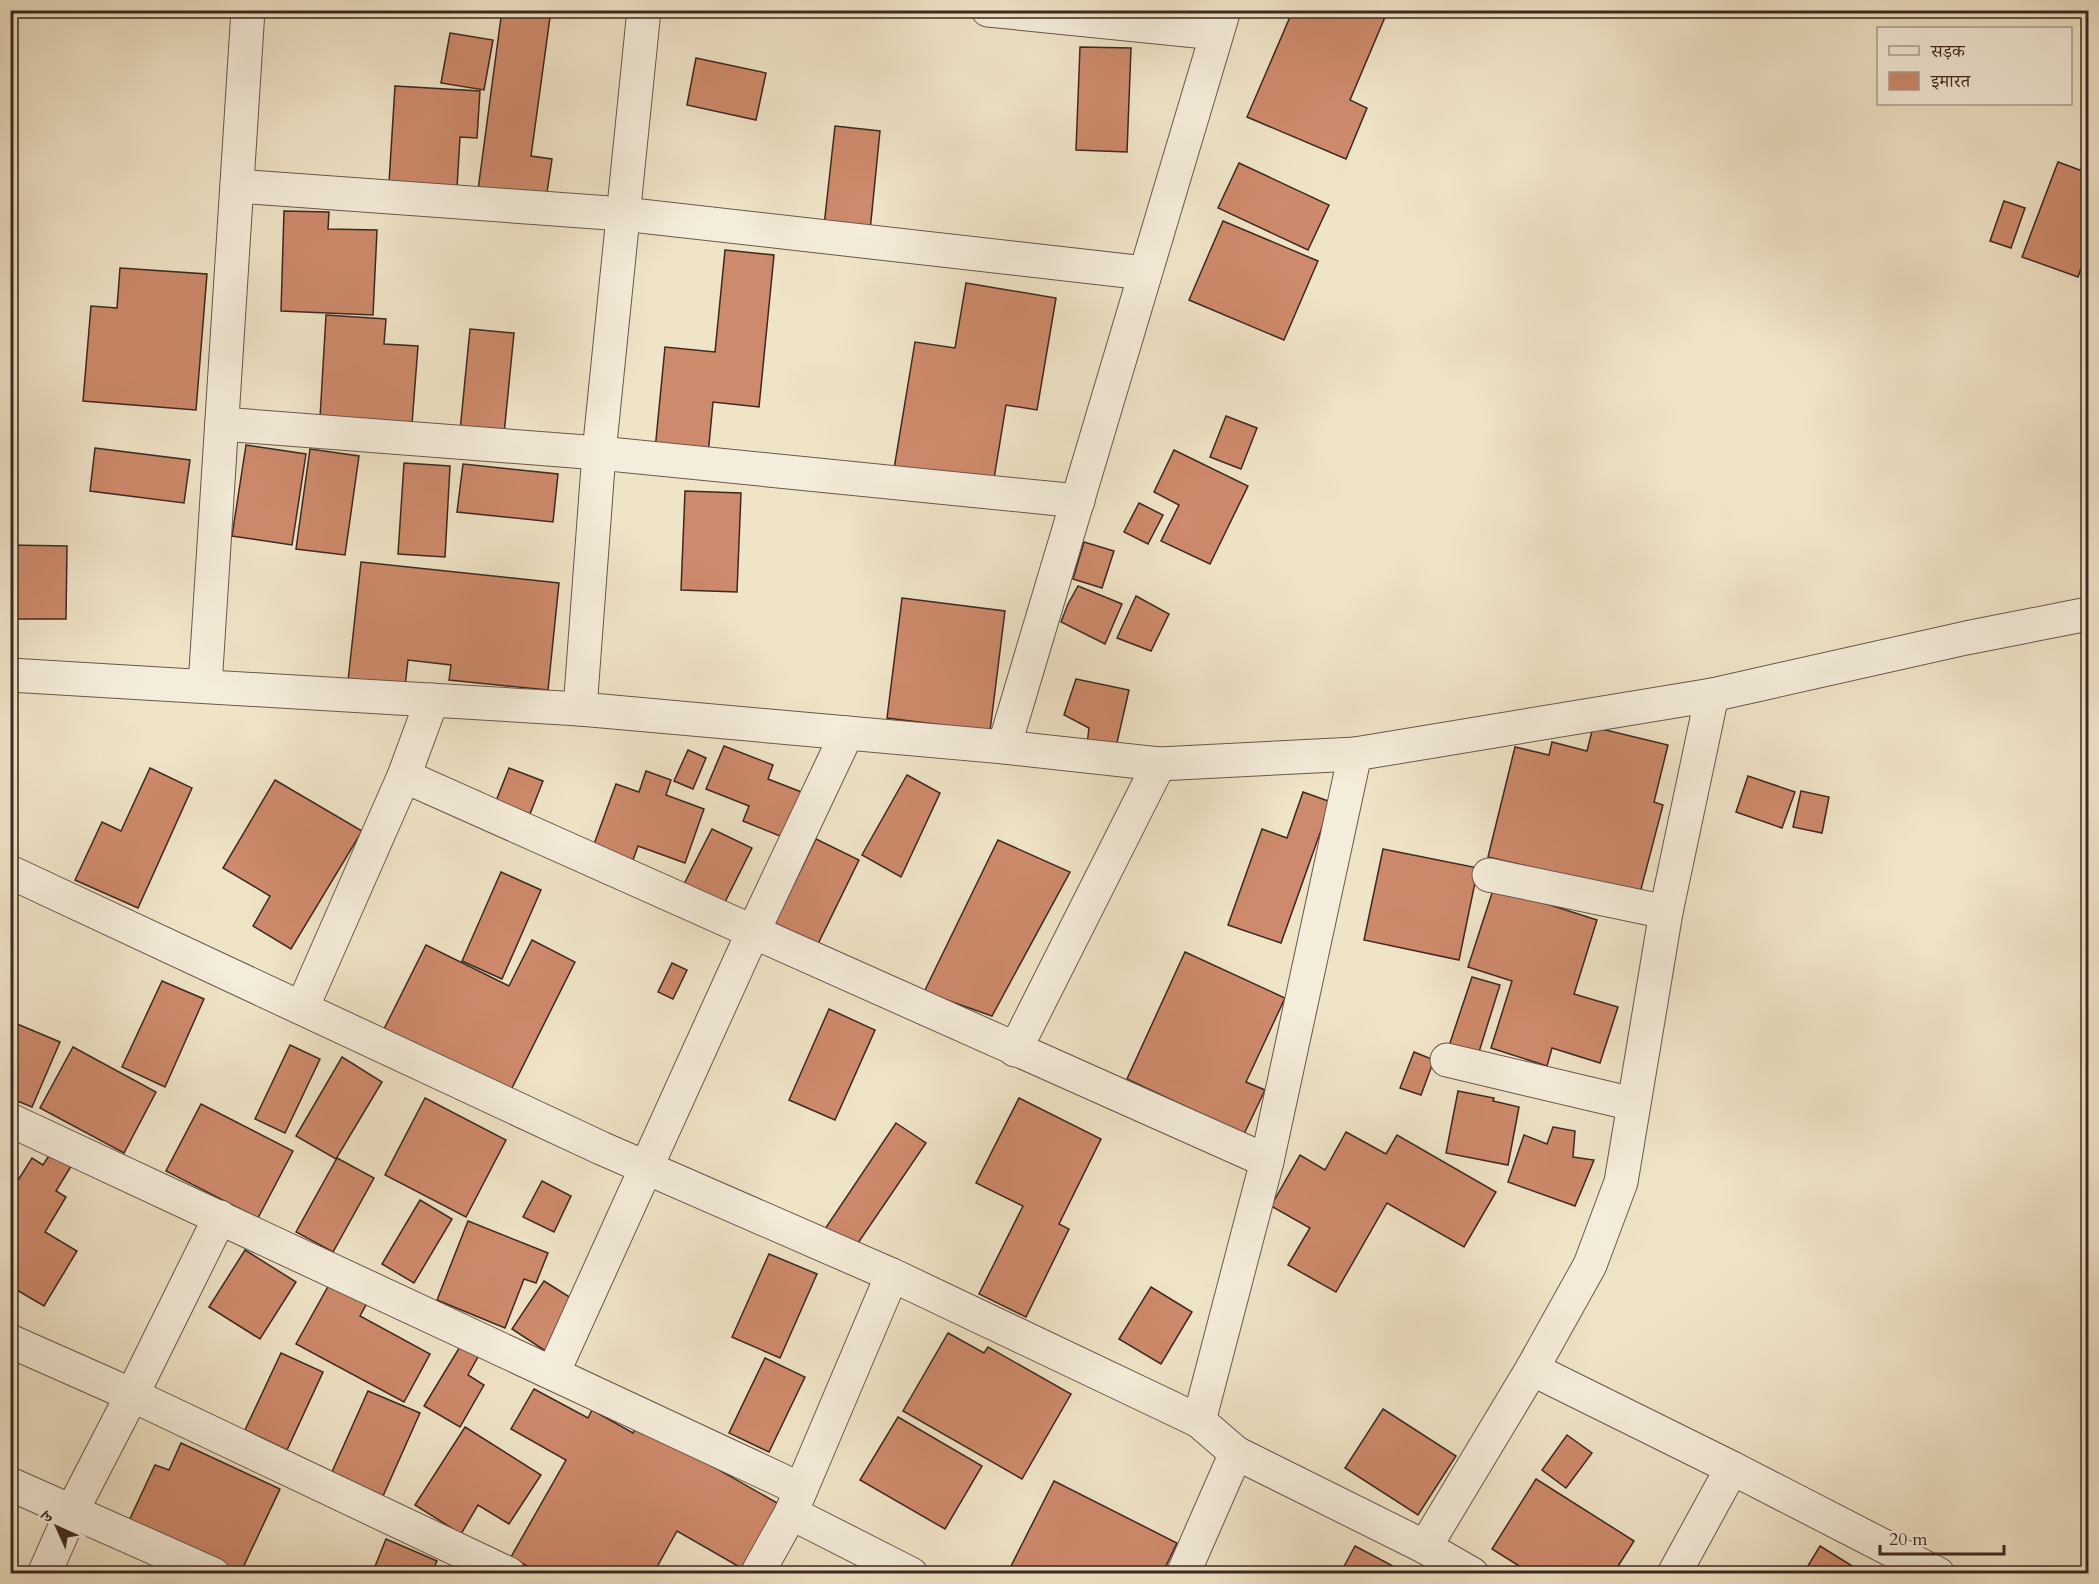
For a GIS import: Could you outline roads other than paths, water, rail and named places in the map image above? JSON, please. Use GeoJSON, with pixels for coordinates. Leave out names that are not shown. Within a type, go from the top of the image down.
{"type":"FeatureCollection","features":[{"type":"Feature","properties":{"kind":"street"},"geometry":{"type":"LineString","coordinates":[[205,686],[248,10]]}},
{"type":"Feature","properties":{"kind":"street"},"geometry":{"type":"LineString","coordinates":[[580,709],[599,453],[644,10]]}},
{"type":"Feature","properties":{"kind":"street"},"geometry":{"type":"LineString","coordinates":[[988,10],[1220,22],[1004,747]]}},
{"type":"Feature","properties":{"kind":"street"},"geometry":{"type":"LineString","coordinates":[[237,186],[623,214],[1145,273]]}},
{"type":"Feature","properties":{"kind":"street"},"geometry":{"type":"LineString","coordinates":[[222,424],[599,453],[1078,501]]}},
{"type":"Feature","properties":{"kind":"street"},"geometry":{"type":"LineString","coordinates":[[10,675],[580,709],[1004,747],[1159,764],[1355,754],[1712,695],[1966,638],[2088,614]]}},
{"type":"Feature","properties":{"kind":"street"},"geometry":{"type":"LineString","coordinates":[[1425,1547],[1532,1369],[1590,1265],[1621,1182],[1666,912],[1712,695]]}},
{"type":"Feature","properties":{"kind":"street"},"geometry":{"type":"LineString","coordinates":[[302,1008],[404,776],[432,700]]}},
{"type":"Feature","properties":{"kind":"street"},"geometry":{"type":"LineString","coordinates":[[554,1373],[753,932],[846,733]]}},
{"type":"Feature","properties":{"kind":"street"},"geometry":{"type":"LineString","coordinates":[[1199,1421],[1267,1161],[1355,754]]}},
{"type":"Feature","properties":{"kind":"street"},"geometry":{"type":"LineString","coordinates":[[1016,1050],[1159,764]]}},
{"type":"Feature","properties":{"kind":"street"},"geometry":{"type":"LineString","coordinates":[[404,776],[1267,1161]]}},
{"type":"Feature","properties":{"kind":"street"},"geometry":{"type":"LineString","coordinates":[[10,872],[647,1168],[892,1275],[1199,1421],[1236,1453],[1425,1547],[1472,1574]]}},
{"type":"Feature","properties":{"kind":"street"},"geometry":{"type":"LineString","coordinates":[[1489,875],[1666,912]]}},
{"type":"Feature","properties":{"kind":"street"},"geometry":{"type":"LineString","coordinates":[[1447,1060],[1633,1104]]}},
{"type":"Feature","properties":{"kind":"street"},"geometry":{"type":"LineString","coordinates":[[10,1120],[554,1373],[796,1501],[911,1574]]}},
{"type":"Feature","properties":{"kind":"street"},"geometry":{"type":"LineString","coordinates":[[44,1574],[72,1511],[220,1217]]}},
{"type":"Feature","properties":{"kind":"street"},"geometry":{"type":"LineString","coordinates":[[757,1574],[796,1501],[892,1275]]}},
{"type":"Feature","properties":{"kind":"street"},"geometry":{"type":"LineString","coordinates":[[10,1341],[132,1395],[509,1574]]}},
{"type":"Feature","properties":{"kind":"street"},"geometry":{"type":"LineString","coordinates":[[1532,1369],[1934,1572]]}},
{"type":"Feature","properties":{"kind":"street"},"geometry":{"type":"LineString","coordinates":[[1183,1574],[1236,1453]]}},
{"type":"Feature","properties":{"kind":"street"},"geometry":{"type":"LineString","coordinates":[[1674,1574],[1732,1468]]}},
{"type":"Feature","properties":{"kind":"street"},"geometry":{"type":"LineString","coordinates":[[10,1484],[213,1574]]}}]}
